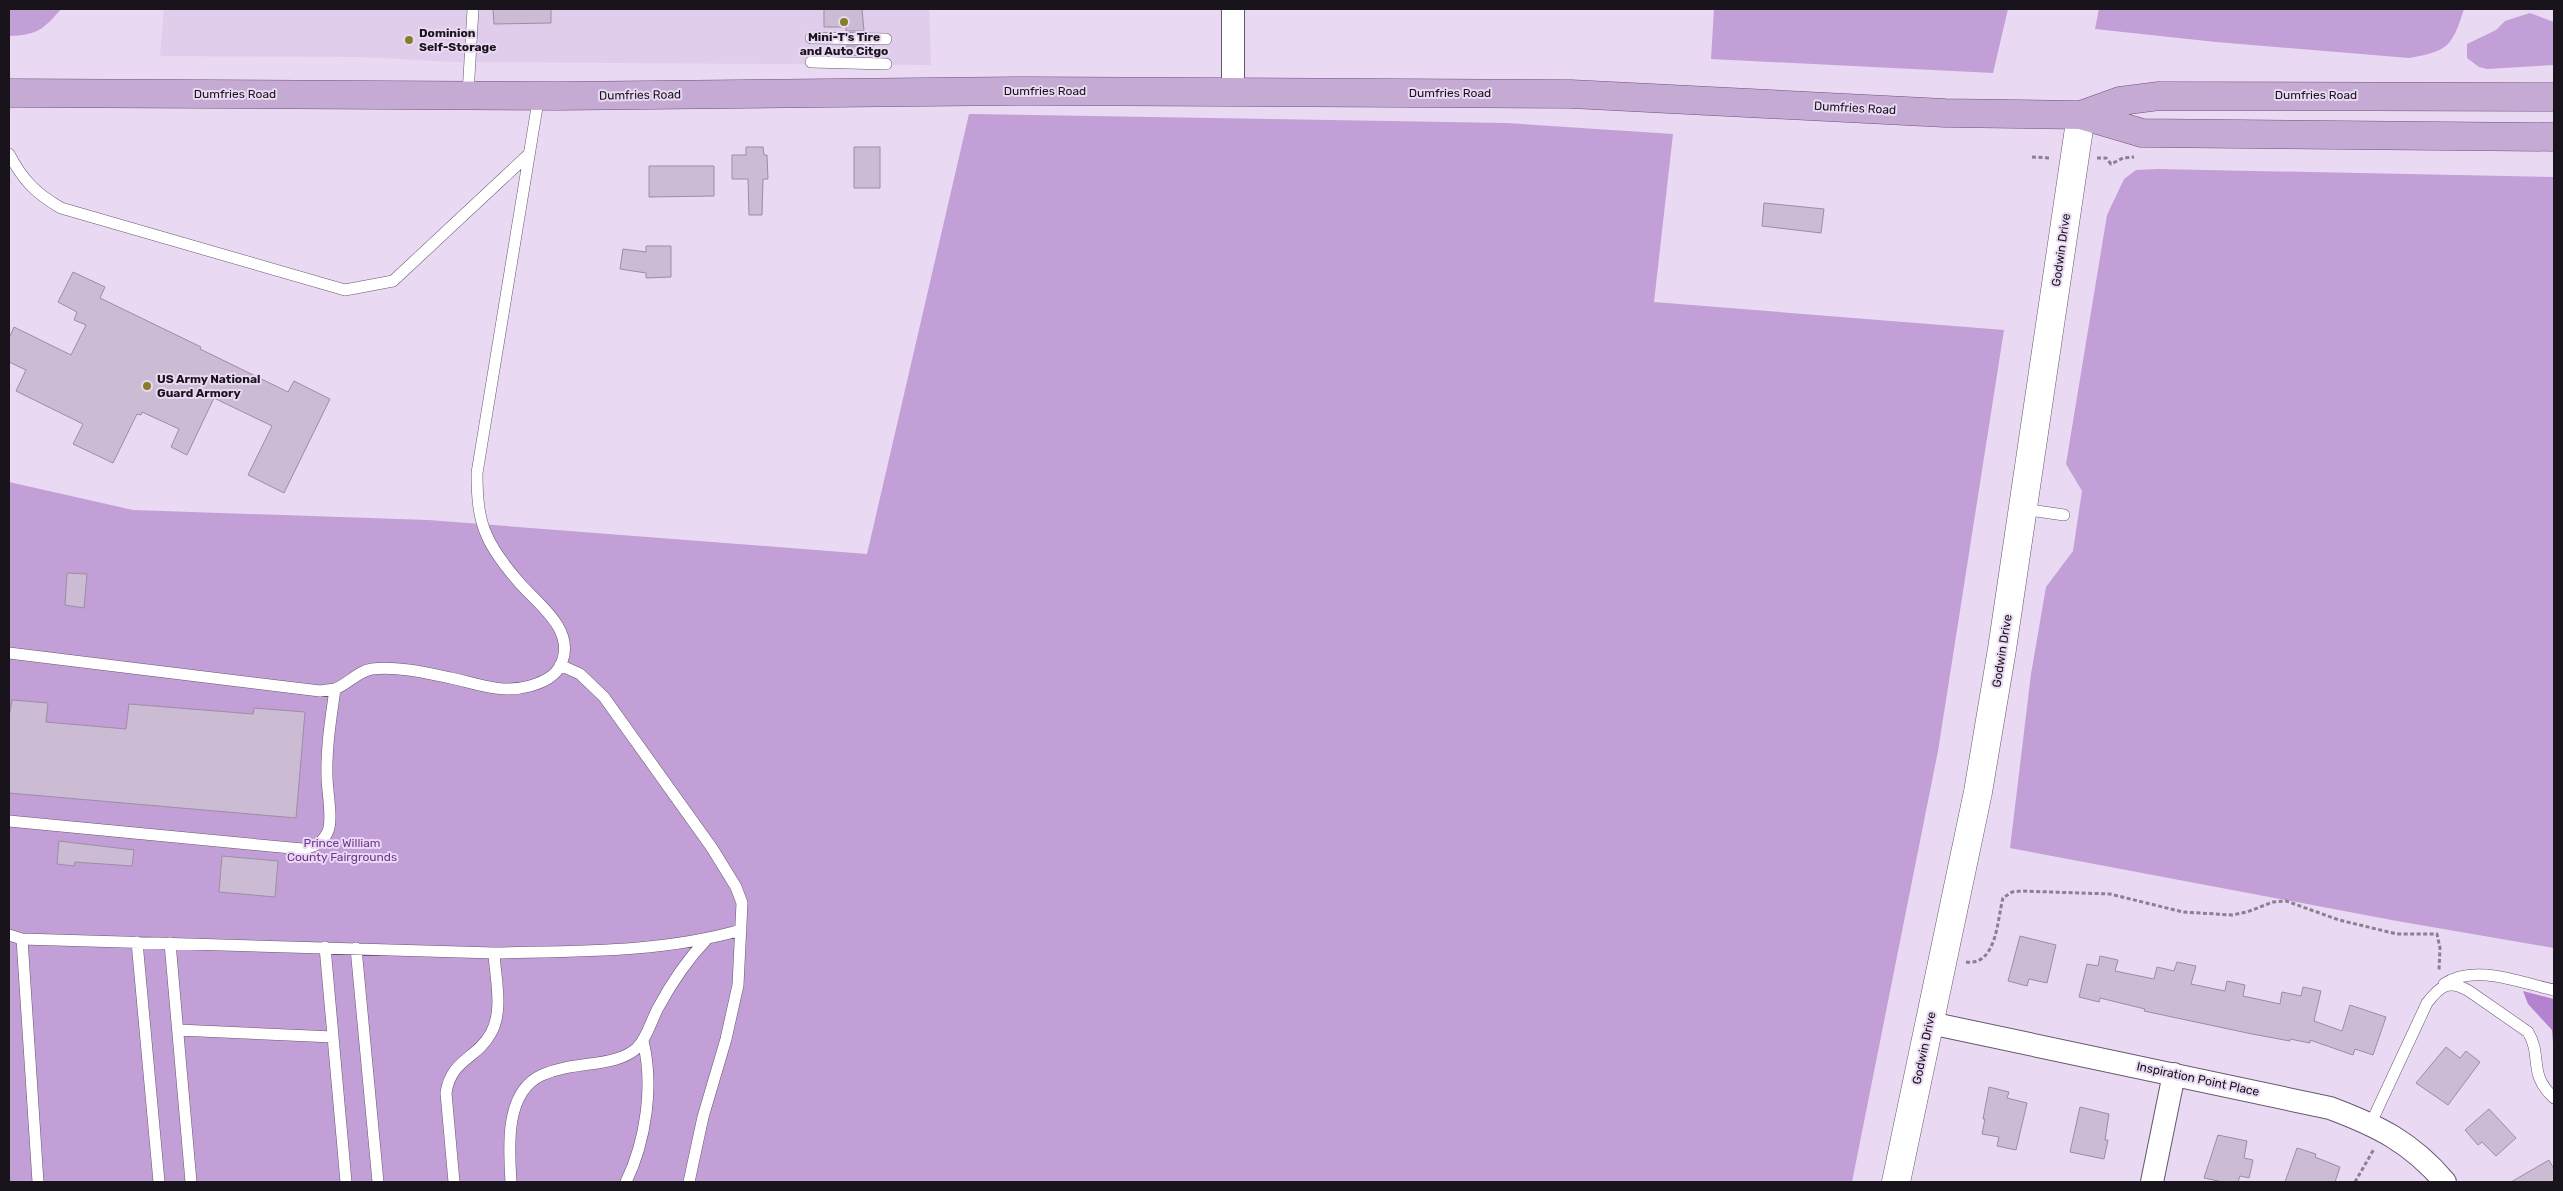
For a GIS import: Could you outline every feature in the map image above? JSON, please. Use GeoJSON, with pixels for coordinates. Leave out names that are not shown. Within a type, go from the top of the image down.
{"type":"FeatureCollection","features":[{"type":"Feature","properties":{"kind":"main road","name":"Dumfries Road"},"geometry":{"type":"LineString","coordinates":[[9,93],[539,95],[1025,91],[1570,94],[1945,113],[2081,114],[2142,133],[2554,137]]}},
{"type":"Feature","properties":{"kind":"main road","name":"Dumfries Road"},"geometry":{"type":"LineString","coordinates":[[2081,114],[2120,101],[2159,96],[2554,97]]}},
{"type":"Feature","properties":{"kind":"street"},"geometry":{"type":"LineString","coordinates":[[1232,92],[1233,9]]}},
{"type":"Feature","properties":{"kind":"street","name":"Godwin Drive"},"geometry":{"type":"LineString","coordinates":[[1896,1182],[1978,792],[2023,509],[2081,114]]}},
{"type":"Feature","properties":{"kind":"street","name":"Inspiration Point Place"},"geometry":{"type":"LineString","coordinates":[[1930,1023],[2330,1108],[2377,1127],[2402,1141],[2430,1164],[2444,1182]]}},
{"type":"Feature","properties":{"kind":"street"},"geometry":{"type":"LineString","coordinates":[[2152,1182],[2174,1074]]}},
{"type":"Feature","properties":{"kind":"lane"},"geometry":{"type":"LineString","coordinates":[[468,94],[473,9]]}},
{"type":"Feature","properties":{"kind":"lane"},"geometry":{"type":"LineString","coordinates":[[811,38],[886,39]]}},
{"type":"Feature","properties":{"kind":"lane"},"geometry":{"type":"LineString","coordinates":[[811,62],[886,64]]}},
{"type":"Feature","properties":{"kind":"lane"},"geometry":{"type":"LineString","coordinates":[[9,653],[320,692],[335,689],[361,673],[372,670],[405,671],[502,689],[526,687],[544,682],[560,665],[564,644],[561,632],[548,612],[503,563],[487,537],[477,495],[477,473],[539,95]]}},
{"type":"Feature","properties":{"kind":"lane"},"geometry":{"type":"LineString","coordinates":[[9,154],[20,173],[39,195],[61,208],[344,290],[392,281],[529,154]]}},
{"type":"Feature","properties":{"kind":"lane"},"geometry":{"type":"LineString","coordinates":[[2023,509],[2064,515]]}},
{"type":"Feature","properties":{"kind":"lane"},"geometry":{"type":"LineString","coordinates":[[560,665],[580,674],[604,697],[712,848],[742,903],[738,985],[726,1039],[703,1118],[689,1182]]}},
{"type":"Feature","properties":{"kind":"lane"},"geometry":{"type":"LineString","coordinates":[[9,821],[302,849],[313,847],[322,841],[329,828],[327,776],[329,732],[335,689]]}},
{"type":"Feature","properties":{"kind":"lane"},"geometry":{"type":"LineString","coordinates":[[9,935],[22,939],[325,948],[563,952],[671,945],[706,940],[740,930]]}},
{"type":"Feature","properties":{"kind":"lane"},"geometry":{"type":"LineString","coordinates":[[22,939],[38,1182]]}},
{"type":"Feature","properties":{"kind":"lane"},"geometry":{"type":"LineString","coordinates":[[512,1182],[509,1152],[512,1118],[527,1086],[541,1076],[563,1068],[620,1058],[635,1050],[643,1041],[684,963],[706,940]]}},
{"type":"Feature","properties":{"kind":"lane"},"geometry":{"type":"LineString","coordinates":[[137,942],[159,1182]]}},
{"type":"Feature","properties":{"kind":"lane"},"geometry":{"type":"LineString","coordinates":[[170,943],[191,1182]]}},
{"type":"Feature","properties":{"kind":"lane"},"geometry":{"type":"LineString","coordinates":[[325,948],[346,1182]]}},
{"type":"Feature","properties":{"kind":"lane"},"geometry":{"type":"LineString","coordinates":[[356,948],[378,1182]]}},
{"type":"Feature","properties":{"kind":"lane"},"geometry":{"type":"LineString","coordinates":[[454,1182],[446,1092],[454,1069],[479,1049],[492,1033],[498,1010],[494,952]]}},
{"type":"Feature","properties":{"kind":"lane"},"geometry":{"type":"LineString","coordinates":[[2377,1127],[2416,1024],[2438,990],[2460,976],[2476,974],[2554,990]]}},
{"type":"Feature","properties":{"kind":"lane"},"geometry":{"type":"LineString","coordinates":[[2438,990],[2448,985],[2462,987],[2492,1005],[2528,1032],[2532,1042],[2539,1081],[2554,1098]]}},
{"type":"Feature","properties":{"kind":"lane"},"geometry":{"type":"LineString","coordinates":[[178,1030],[333,1037]]}},
{"type":"Feature","properties":{"kind":"lane"},"geometry":{"type":"LineString","coordinates":[[626,1182],[634,1165],[649,1081],[648,1060],[643,1041]]}},
{"type":"Feature","properties":{"kind":"path"},"geometry":{"type":"LineString","coordinates":[[2106,158],[2111,164]]}},
{"type":"Feature","properties":{"kind":"path"},"geometry":{"type":"LineString","coordinates":[[1963,961],[1973,963],[1985,957],[1992,943],[2003,898],[2012,892],[2110,894],[2183,912],[2232,915],[2247,912],[2273,902],[2286,901],[2339,920],[2397,934],[2436,934],[2439,936],[2440,960],[2438,990]]}},
{"type":"Feature","properties":{"kind":"path"},"geometry":{"type":"LineString","coordinates":[[2355,1182],[2377,1127]]}},
{"type":"Feature","properties":{"kind":"shaded area"},"geometry":{"type":"Polygon","coordinates":[[[164,9],[929,9],[931,65],[453,62],[364,57],[160,56],[164,9]]]}},
{"type":"Feature","properties":{"kind":"shaded area"},"geometry":{"type":"Polygon","coordinates":[[[2523,991],[2554,999],[2554,1055],[2552,1030],[2528,1004],[2523,991]]]}},
{"type":"Feature","properties":{"kind":"green space"},"geometry":{"type":"Polygon","coordinates":[[[9,9],[61,9],[39,30],[33,33],[9,36],[9,9]]]}},
{"type":"Feature","properties":{"kind":"green space"},"geometry":{"type":"Polygon","coordinates":[[[1714,9],[2008,9],[1993,73],[1711,59],[1714,9]]]}},
{"type":"Feature","properties":{"kind":"green space"},"geometry":{"type":"Polygon","coordinates":[[[2099,9],[2464,9],[2456,32],[2447,45],[2432,53],[2409,58],[2216,42],[2095,29],[2099,9]]]}},
{"type":"Feature","properties":{"kind":"green space"},"geometry":{"type":"Polygon","coordinates":[[[2530,13],[2554,22],[2554,65],[2487,69],[2479,67],[2467,58],[2467,44],[2496,30],[2505,21],[2530,13]]]}},
{"type":"Feature","properties":{"kind":"green space","name":"Prince William County Fairgrounds"},"geometry":{"type":"Polygon","coordinates":[[[969,114],[1506,123],[1673,134],[1654,302],[2004,330],[1938,751],[1852,1182],[9,1182],[9,482],[133,510],[428,520],[867,554],[969,114]]]}},
{"type":"Feature","properties":{"kind":"green space"},"geometry":{"type":"Polygon","coordinates":[[[2136,170],[2554,177],[2554,948],[2397,921],[2010,848],[2031,674],[2046,587],[2073,551],[2082,491],[2066,464],[2107,215],[2124,179],[2136,170]]]}},
{"type":"Feature","properties":{"kind":"building"},"geometry":{"type":"Polygon","coordinates":[[[493,9],[551,9],[551,23],[494,24],[493,9]]]}},
{"type":"Feature","properties":{"kind":"building","name":"Mini-T's Tire and Auto Citgo"},"geometry":{"type":"Polygon","coordinates":[[[824,9],[862,9],[864,31],[846,31],[846,27],[824,27],[824,9]]]}},
{"type":"Feature","properties":{"kind":"building"},"geometry":{"type":"Polygon","coordinates":[[[846,46],[873,46],[873,56],[847,55],[846,46]]]}},
{"type":"Feature","properties":{"kind":"building"},"geometry":{"type":"Polygon","coordinates":[[[746,147],[763,147],[764,155],[767,155],[768,179],[763,179],[762,215],[749,215],[748,179],[732,179],[732,155],[746,155],[746,147]]]}},
{"type":"Feature","properties":{"kind":"building"},"geometry":{"type":"Polygon","coordinates":[[[854,147],[880,147],[880,188],[854,188],[854,147]]]}},
{"type":"Feature","properties":{"kind":"building"},"geometry":{"type":"Polygon","coordinates":[[[649,166],[714,166],[714,196],[649,197],[649,166]]]}},
{"type":"Feature","properties":{"kind":"building"},"geometry":{"type":"Polygon","coordinates":[[[1764,203],[1824,209],[1821,233],[1762,226],[1764,203]]]}},
{"type":"Feature","properties":{"kind":"building"},"geometry":{"type":"Polygon","coordinates":[[[646,246],[671,246],[671,277],[646,278],[646,273],[620,269],[623,249],[646,252],[646,246]]]}},
{"type":"Feature","properties":{"kind":"building","name":"US Army National Guard Armory"},"geometry":{"type":"Polygon","coordinates":[[[73,272],[105,287],[100,298],[201,347],[200,349],[288,392],[294,381],[330,399],[284,493],[248,475],[272,426],[214,398],[187,455],[171,447],[179,429],[142,412],[141,415],[137,414],[113,463],[73,444],[83,424],[16,391],[26,370],[9,362],[9,338],[14,327],[71,355],[86,325],[74,320],[77,312],[58,302],[73,272]]]}},
{"type":"Feature","properties":{"kind":"building"},"geometry":{"type":"Polygon","coordinates":[[[67,573],[87,574],[84,608],[65,605],[67,573]]]}},
{"type":"Feature","properties":{"kind":"building"},"geometry":{"type":"Polygon","coordinates":[[[12,700],[48,703],[46,722],[126,729],[129,704],[253,714],[254,708],[305,712],[296,818],[9,793],[9,717],[12,700]]]}},
{"type":"Feature","properties":{"kind":"building"},"geometry":{"type":"Polygon","coordinates":[[[59,841],[134,850],[132,866],[75,862],[74,866],[57,864],[59,841]]]}},
{"type":"Feature","properties":{"kind":"building"},"geometry":{"type":"Polygon","coordinates":[[[222,856],[278,861],[275,897],[219,892],[222,856]]]}},
{"type":"Feature","properties":{"kind":"building"},"geometry":{"type":"Polygon","coordinates":[[[2020,936],[2056,945],[2047,983],[2029,979],[2027,986],[2008,981],[2020,936]]]}},
{"type":"Feature","properties":{"kind":"building"},"geometry":{"type":"Polygon","coordinates":[[[2100,956],[2118,960],[2115,971],[2154,979],[2157,967],[2174,971],[2177,962],[2196,966],[2191,984],[2225,991],[2227,981],[2245,985],[2243,996],[2280,1004],[2282,992],[2301,996],[2303,987],[2321,991],[2314,1021],[2342,1031],[2350,1005],[2386,1017],[2373,1055],[2355,1049],[2353,1055],[2310,1040],[2310,1043],[2290,1039],[2290,1041],[2252,1034],[2144,1011],[2145,1009],[2100,998],[2099,1002],[2079,997],[2087,964],[2098,966],[2100,956]]]}},
{"type":"Feature","properties":{"kind":"building"},"geometry":{"type":"Polygon","coordinates":[[[2446,1047],[2460,1058],[2466,1051],[2480,1062],[2448,1105],[2416,1083],[2446,1047]]]}},
{"type":"Feature","properties":{"kind":"building"},"geometry":{"type":"Polygon","coordinates":[[[1989,1087],[2009,1092],[2007,1098],[2027,1103],[2016,1150],[1997,1146],[1999,1137],[1982,1134],[1989,1087]]]}},
{"type":"Feature","properties":{"kind":"building"},"geometry":{"type":"Polygon","coordinates":[[[2080,1107],[2109,1114],[2105,1140],[2108,1140],[2104,1159],[2070,1152],[2080,1107]]]}},
{"type":"Feature","properties":{"kind":"building"},"geometry":{"type":"Polygon","coordinates":[[[2489,1109],[2516,1138],[2496,1156],[2482,1142],[2478,1145],[2465,1130],[2489,1109]]]}},
{"type":"Feature","properties":{"kind":"building"},"geometry":{"type":"Polygon","coordinates":[[[2218,1135],[2247,1141],[2244,1158],[2253,1160],[2249,1178],[2240,1176],[2238,1182],[2223,1182],[2204,1178],[2218,1135]]]}},
{"type":"Feature","properties":{"kind":"building"},"geometry":{"type":"Polygon","coordinates":[[[2297,1148],[2316,1154],[2315,1157],[2340,1167],[2335,1182],[2285,1182],[2297,1148]]]}},
{"type":"Feature","properties":{"kind":"building"},"geometry":{"type":"Polygon","coordinates":[[[2549,1160],[2554,1169],[2554,1182],[2511,1182],[2549,1160]]]}},
{"type":"Feature","properties":{"kind":"place","name":"Mini-T's Tire and Auto Citgo"},"geometry":{"type":"Point","coordinates":[844,22]}},
{"type":"Feature","properties":{"kind":"place","name":"Dominion Self-Storage"},"geometry":{"type":"Point","coordinates":[409,40]}},
{"type":"Feature","properties":{"kind":"place","name":"US Army National Guard Armory"},"geometry":{"type":"Point","coordinates":[147,386]}}]}
